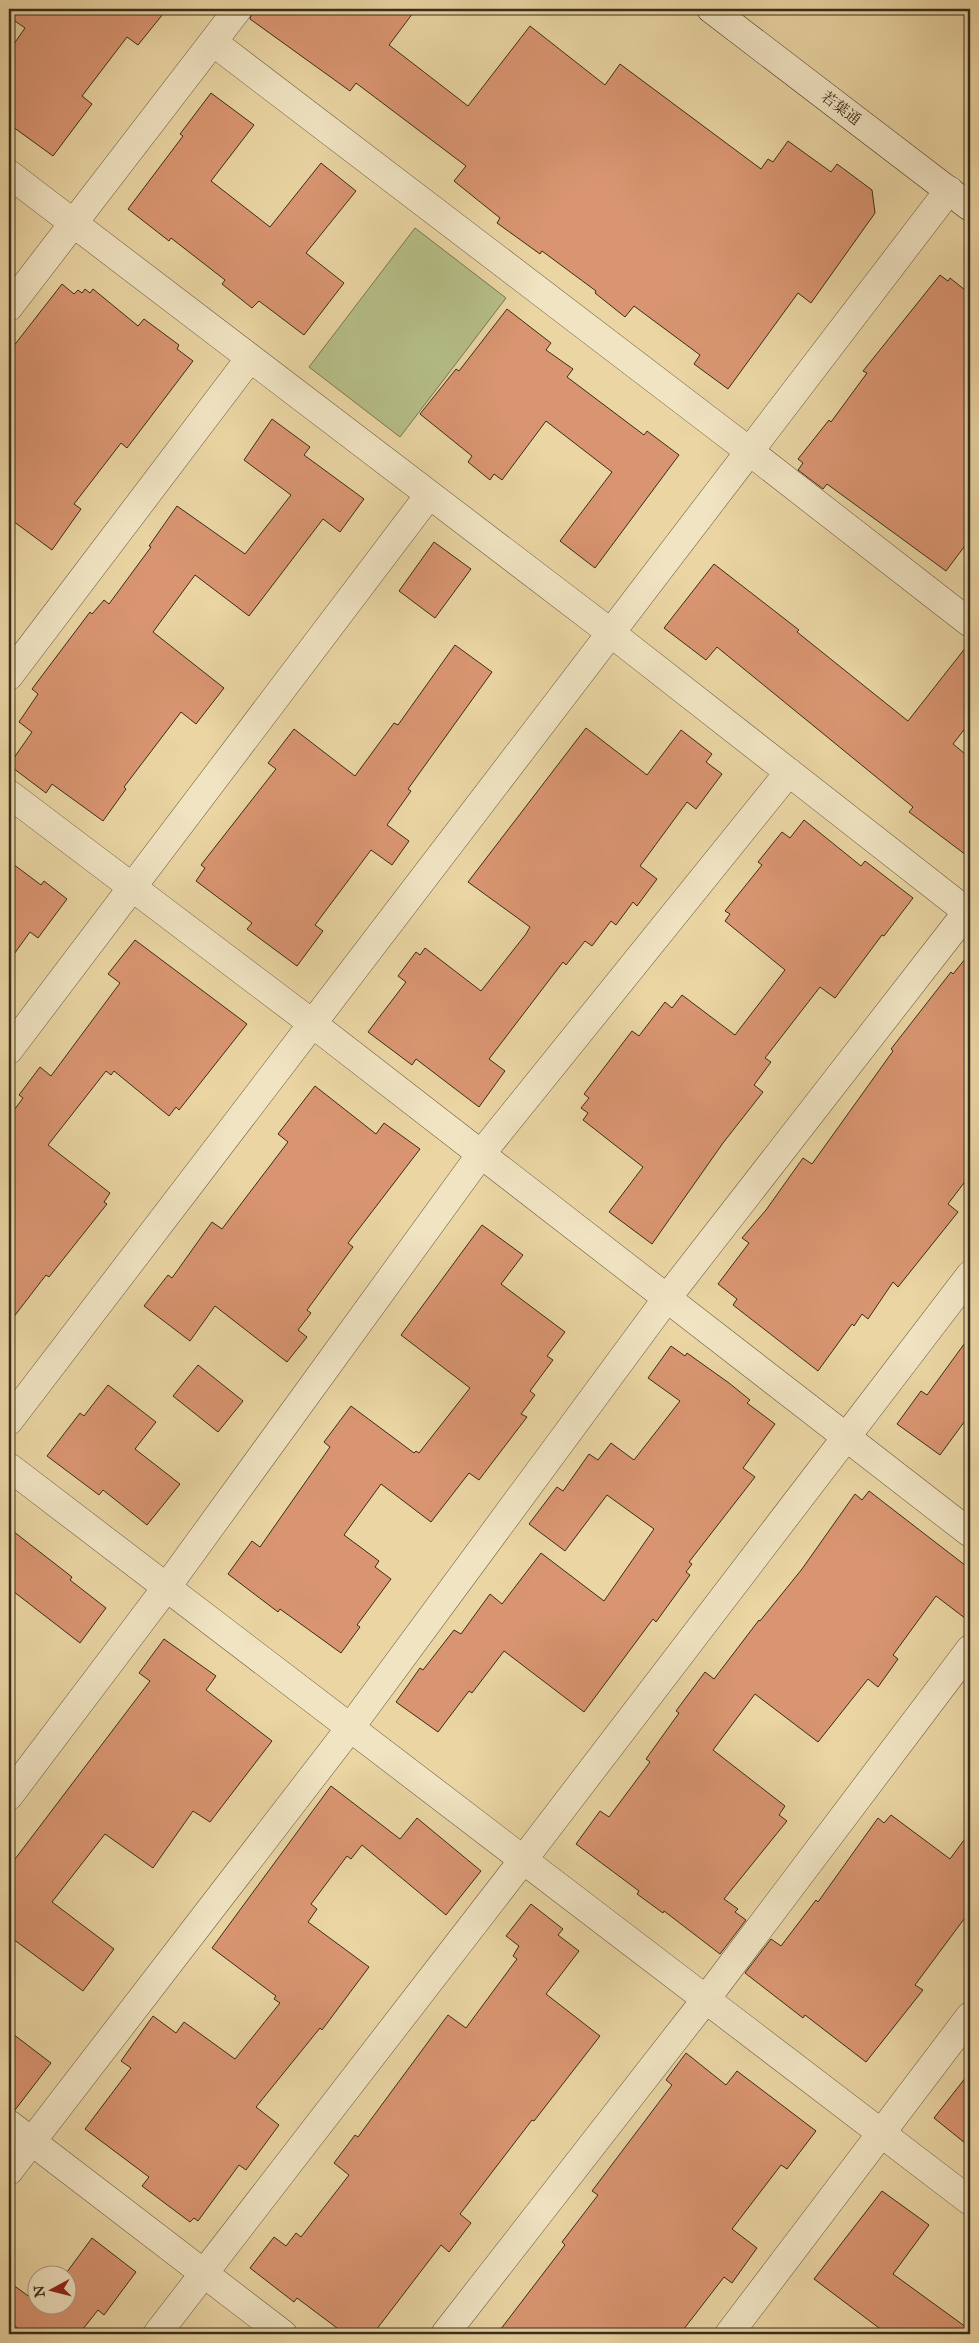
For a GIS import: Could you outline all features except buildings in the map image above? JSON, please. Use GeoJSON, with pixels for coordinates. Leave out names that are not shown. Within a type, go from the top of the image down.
{"type":"FeatureCollection","features":[{"type":"Feature","properties":{"kind":"street"},"geometry":{"type":"LineString","coordinates":[[9,307],[238,9]]}},
{"type":"Feature","properties":{"kind":"street","name":"若葉通"},"geometry":{"type":"LineString","coordinates":[[711,9],[970,206]]}},
{"type":"Feature","properties":{"kind":"street"},"geometry":{"type":"LineString","coordinates":[[213,42],[749,451],[970,623]]}},
{"type":"Feature","properties":{"kind":"street"},"geometry":{"type":"LineString","coordinates":[[9,174],[611,633],[969,913],[667,1298],[350,1728],[9,2171]]}},
{"type":"Feature","properties":{"kind":"street"},"geometry":{"type":"LineString","coordinates":[[9,1421],[949,190]]}},
{"type":"Feature","properties":{"kind":"street"},"geometry":{"type":"LineString","coordinates":[[9,676],[250,358]]}},
{"type":"Feature","properties":{"kind":"street"},"geometry":{"type":"LineString","coordinates":[[9,1050],[430,495]]}},
{"type":"Feature","properties":{"kind":"street"},"geometry":{"type":"LineString","coordinates":[[9,1796],[166,1588],[481,1154],[789,772]]}},
{"type":"Feature","properties":{"kind":"street"},"geometry":{"type":"LineString","coordinates":[[9,794],[312,1024],[970,1533]]}},
{"type":"Feature","properties":{"kind":"street"},"geometry":{"type":"LineString","coordinates":[[157,2334],[524,1860],[970,1276]]}},
{"type":"Feature","properties":{"kind":"street"},"geometry":{"type":"LineString","coordinates":[[9,1467],[970,2201]]}},
{"type":"Feature","properties":{"kind":"street"},"geometry":{"type":"LineString","coordinates":[[445,2334],[706,2000],[970,1649]]}},
{"type":"Feature","properties":{"kind":"street"},"geometry":{"type":"LineString","coordinates":[[729,2334],[970,2016]]}},
{"type":"Feature","properties":{"kind":"street"},"geometry":{"type":"LineString","coordinates":[[9,2124],[283,2334]]}},
{"type":"Feature","properties":{"kind":"green space"},"geometry":{"type":"Polygon","coordinates":[[[415,228],[506,298],[400,437],[309,367],[415,228]]]}}]}
